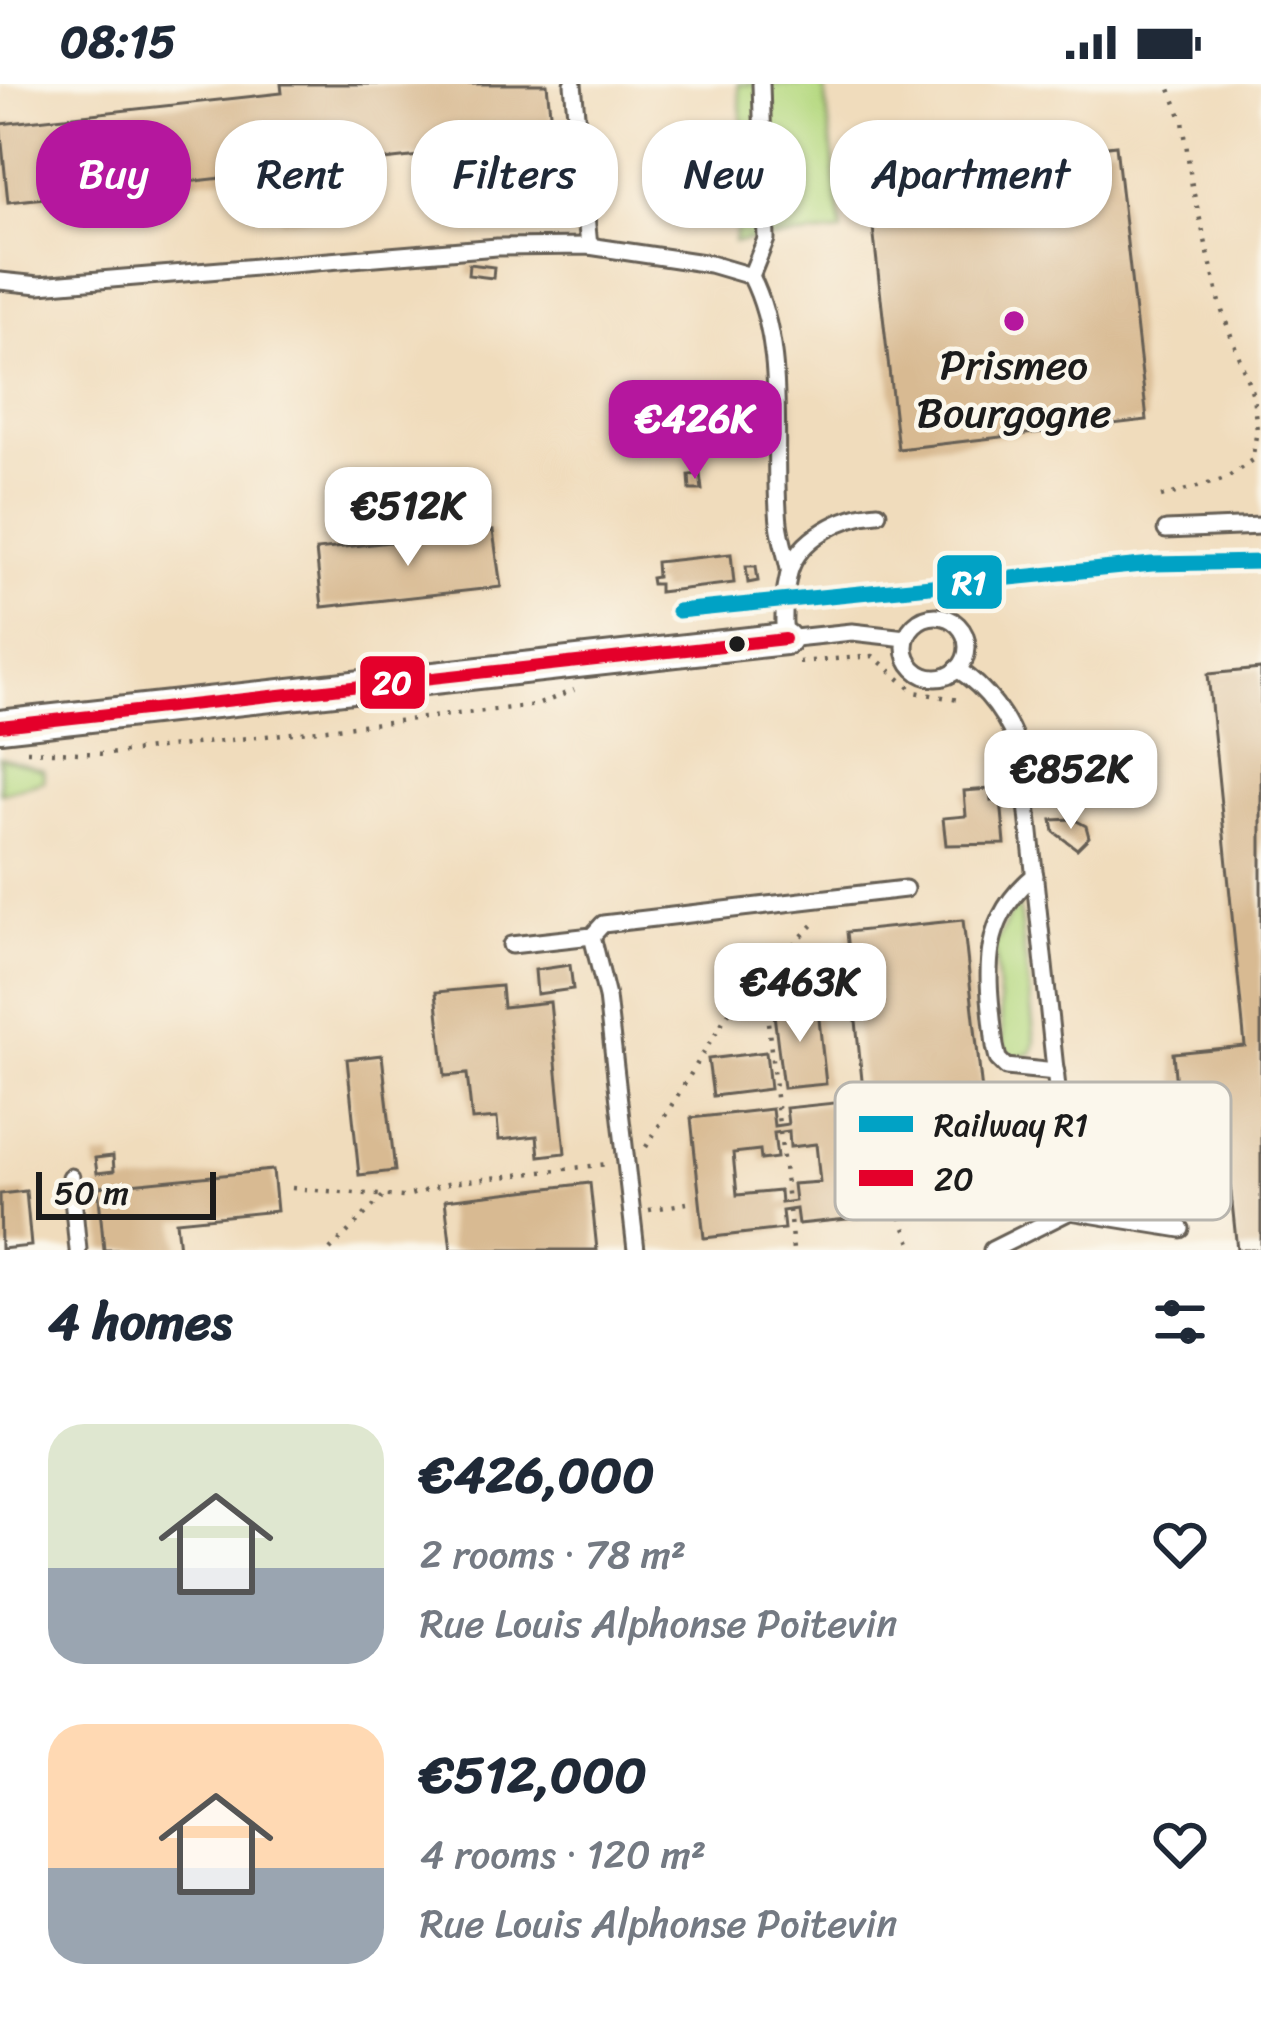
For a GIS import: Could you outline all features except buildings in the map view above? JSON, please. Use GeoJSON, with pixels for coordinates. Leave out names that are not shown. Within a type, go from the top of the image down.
{"type":"FeatureCollection","features":[{"type":"Feature","properties":{"kind":"street"},"geometry":{"type":"LineString","coordinates":[[1,726],[793,651]]}},
{"type":"Feature","properties":{"kind":"lane"},"geometry":{"type":"LineString","coordinates":[[573,84],[589,246]]}},
{"type":"Feature","properties":{"kind":"lane"},"geometry":{"type":"LineString","coordinates":[[761,84],[766,239],[751,276],[764,303],[776,406],[779,525],[789,569],[793,651],[852,632],[906,638]]}},
{"type":"Feature","properties":{"kind":"lane"},"geometry":{"type":"LineString","coordinates":[[0,281],[39,285],[496,248],[589,246],[751,276]]}},
{"type":"Feature","properties":{"kind":"lane"},"geometry":{"type":"LineString","coordinates":[[789,569],[816,536],[858,514],[878,513]]}},
{"type":"Feature","properties":{"kind":"lane"},"geometry":{"type":"LineString","coordinates":[[1166,530],[1261,526]]}},
{"type":"Feature","properties":{"kind":"lane"},"geometry":{"type":"LineString","coordinates":[[937,616],[953,621],[966,641],[965,656],[957,669],[938,678],[917,672],[908,660],[906,638],[921,619],[937,616]]}},
{"type":"Feature","properties":{"kind":"lane"},"geometry":{"type":"LineString","coordinates":[[957,669],[986,692],[1006,718],[1022,758],[1057,1082]]}},
{"type":"Feature","properties":{"kind":"lane"},"geometry":{"type":"LineString","coordinates":[[1035,875],[1011,898],[987,954],[995,1046],[1006,1067],[1056,1072]]}},
{"type":"Feature","properties":{"kind":"lane"},"geometry":{"type":"LineString","coordinates":[[511,945],[592,936],[603,924],[905,889]]}},
{"type":"Feature","properties":{"kind":"lane"},"geometry":{"type":"LineString","coordinates":[[592,936],[607,998],[636,1250]]}},
{"type":"Feature","properties":{"kind":"lane"},"geometry":{"type":"LineString","coordinates":[[71,1177],[78,1250]]}},
{"type":"Feature","properties":{"kind":"lane"},"geometry":{"type":"LineString","coordinates":[[992,1250],[1052,1220]]}},
{"type":"Feature","properties":{"kind":"lane"},"geometry":{"type":"LineString","coordinates":[[1125,1220],[1180,1229]]}},
{"type":"Feature","properties":{"kind":"path"},"geometry":{"type":"LineString","coordinates":[[1161,497],[1226,479],[1252,460],[1257,430],[1253,395],[1222,310],[1192,186],[1183,122],[1168,84]]}},
{"type":"Feature","properties":{"kind":"path"},"geometry":{"type":"LineString","coordinates":[[793,651],[866,655],[882,661],[915,692],[953,697],[971,705],[986,692]]}},
{"type":"Feature","properties":{"kind":"path"},"geometry":{"type":"LineString","coordinates":[[1,726],[4,746],[11,751],[108,754],[538,706],[584,686]]}},
{"type":"Feature","properties":{"kind":"path"},"geometry":{"type":"LineString","coordinates":[[292,1187],[404,1197],[451,1183],[639,1160],[708,1042],[744,993],[816,924],[817,899]]}},
{"type":"Feature","properties":{"kind":"path"},"geometry":{"type":"LineString","coordinates":[[763,975],[793,1250]]}},
{"type":"Feature","properties":{"kind":"path"},"geometry":{"type":"LineString","coordinates":[[330,1250],[383,1196]]}},
{"type":"Feature","properties":{"kind":"path"},"geometry":{"type":"LineString","coordinates":[[631,1212],[687,1203]]}},
{"type":"Feature","properties":{"kind":"path"},"geometry":{"type":"LineString","coordinates":[[902,1220],[911,1250]]}},
{"type":"Feature","properties":{"kind":"green space"},"geometry":{"type":"Polygon","coordinates":[[[738,84],[824,84],[830,133],[830,228],[842,228],[842,232],[734,242],[737,228],[806,228],[806,120],[742,120],[738,84]]]}},
{"type":"Feature","properties":{"kind":"green space"},"geometry":{"type":"Polygon","coordinates":[[[0,757],[43,770],[44,781],[0,793],[0,757]]]}},
{"type":"Feature","properties":{"kind":"green space"},"geometry":{"type":"Polygon","coordinates":[[[1018,899],[1035,1042],[1032,1053],[1012,1058],[1004,1047],[994,947],[1018,899]]]}},
{"type":"Feature","properties":{"kind":"rail line","name":"R1"},"geometry":{"type":"LineString","coordinates":[[678,611],[1152,564],[1261,562]]}},
{"type":"Feature","properties":{"kind":"transit line","name":"20"},"geometry":{"type":"LineString","coordinates":[[0,726],[785,639]]}},
{"type":"Feature","properties":{"kind":"place","name":"Prismeo Bourgogne"},"geometry":{"type":"Point","coordinates":[1014,321]}}]}
